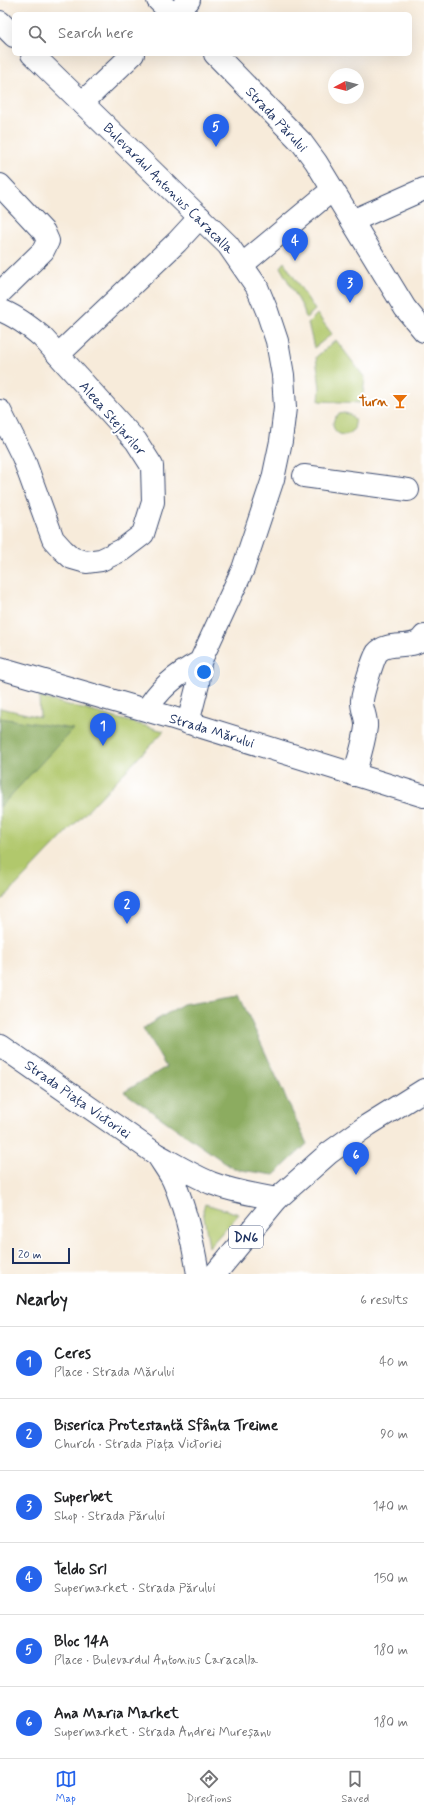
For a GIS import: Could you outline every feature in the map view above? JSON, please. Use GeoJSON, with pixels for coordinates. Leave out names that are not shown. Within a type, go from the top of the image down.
{"type":"FeatureCollection","features":[{"type":"Feature","properties":{"kind":"street"},"geometry":{"type":"LineString","coordinates":[[158,0],[170,12]]}},
{"type":"Feature","properties":{"kind":"street"},"geometry":{"type":"LineString","coordinates":[[178,12],[189,0]]}},
{"type":"Feature","properties":{"kind":"street"},"geometry":{"type":"LineString","coordinates":[[0,22],[12,34]]}},
{"type":"Feature","properties":{"kind":"street","name":"Bulevardul Antonius Caracalla"},"geometry":{"type":"LineString","coordinates":[[34,56],[228,245],[243,264],[257,287],[277,341],[283,374],[285,408],[281,441],[273,479],[245,562],[200,662],[198,684],[188,723]]}},
{"type":"Feature","properties":{"kind":"street"},"geometry":{"type":"LineString","coordinates":[[83,102],[131,56]]}},
{"type":"Feature","properties":{"kind":"street","name":"Strada Părului"},"geometry":{"type":"LineString","coordinates":[[217,56],[302,143],[316,162],[405,308],[424,331]]}},
{"type":"Feature","properties":{"kind":"street"},"geometry":{"type":"LineString","coordinates":[[0,185],[44,232],[48,241],[43,251],[0,293]]}},
{"type":"Feature","properties":{"kind":"street"},"geometry":{"type":"LineString","coordinates":[[352,221],[424,189]]}},
{"type":"Feature","properties":{"kind":"street"},"geometry":{"type":"LineString","coordinates":[[243,264],[332,190]]}},
{"type":"Feature","properties":{"kind":"street"},"geometry":{"type":"LineString","coordinates":[[58,355],[176,242],[200,217]]}},
{"type":"Feature","properties":{"kind":"street","name":"Aleea Stejarilor"},"geometry":{"type":"LineString","coordinates":[[0,310],[12,314],[42,337],[136,441],[152,466],[153,502],[143,534],[122,550],[101,560],[86,562],[72,558],[53,538],[23,457],[0,411]]}},
{"type":"Feature","properties":{"kind":"street"},"geometry":{"type":"LineString","coordinates":[[304,476],[412,491]]}},
{"type":"Feature","properties":{"kind":"street"},"geometry":{"type":"LineString","coordinates":[[354,774],[366,726],[362,700],[374,659],[386,646],[412,644],[422,639],[424,636]]}},
{"type":"Feature","properties":{"kind":"street"},"geometry":{"type":"LineString","coordinates":[[146,710],[162,688],[186,669],[200,662]]}},
{"type":"Feature","properties":{"kind":"street","name":"Strada Mărului"},"geometry":{"type":"LineString","coordinates":[[0,668],[146,710],[424,796]]}},
{"type":"Feature","properties":{"kind":"street","name":"Strada Piața Victoriei"},"geometry":{"type":"LineString","coordinates":[[0,1045],[156,1154],[210,1183],[233,1190],[277,1199]]}},
{"type":"Feature","properties":{"kind":"street","name":"DN6"},"geometry":{"type":"LineString","coordinates":[[215,1274],[277,1199],[329,1153],[361,1129],[424,1090]]}},
{"type":"Feature","properties":{"kind":"street","name":"Strada Piața Victoriei"},"geometry":{"type":"LineString","coordinates":[[156,1154],[173,1180],[182,1205],[198,1274]]}},
{"type":"Feature","properties":{"kind":"green space"},"geometry":{"type":"Polygon","coordinates":[[[284,262],[315,310],[306,318],[303,308],[280,267],[284,262]]]}},
{"type":"Feature","properties":{"kind":"green space"},"geometry":{"type":"Polygon","coordinates":[[[317,314],[332,334],[314,348],[308,323],[317,314]]]}},
{"type":"Feature","properties":{"kind":"green space"},"geometry":{"type":"Polygon","coordinates":[[[336,340],[365,378],[362,403],[319,401],[320,388],[316,357],[336,340]]]}},
{"type":"Feature","properties":{"kind":"green space"},"geometry":{"type":"Polygon","coordinates":[[[344,413],[352,416],[355,424],[352,432],[344,435],[336,432],[333,424],[336,416],[344,413]]]}},
{"type":"Feature","properties":{"kind":"green space"},"geometry":{"type":"Polygon","coordinates":[[[39,697],[164,731],[0,902],[0,708],[40,717],[39,697]]]}},
{"type":"Feature","properties":{"kind":"green space"},"geometry":{"type":"Polygon","coordinates":[[[0,718],[73,729],[0,807],[0,718]]]}},
{"type":"Feature","properties":{"kind":"green space"},"geometry":{"type":"Polygon","coordinates":[[[239,995],[307,1144],[274,1175],[234,1169],[124,1092],[166,1067],[143,1028],[183,1004],[239,995]]]}},
{"type":"Feature","properties":{"kind":"green space"},"geometry":{"type":"Polygon","coordinates":[[[205,1204],[239,1214],[209,1247],[203,1210],[205,1204]]]}},
{"type":"Feature","properties":{"kind":"place","name":"Bloc 14A"},"geometry":{"type":"Point","coordinates":[216,147]}},
{"type":"Feature","properties":{"kind":"place","name":"Teldo Srl"},"geometry":{"type":"Point","coordinates":[295,261]}},
{"type":"Feature","properties":{"kind":"place","name":"Superbet"},"geometry":{"type":"Point","coordinates":[350,303]}},
{"type":"Feature","properties":{"kind":"place","name":"Turn"},"geometry":{"type":"Point","coordinates":[400,401]}},
{"type":"Feature","properties":{"kind":"place","name":"Ceres"},"geometry":{"type":"Point","coordinates":[103,746]}},
{"type":"Feature","properties":{"kind":"place","name":"Biserica Protestantă Sfânta Treime"},"geometry":{"type":"Point","coordinates":[127,924]}},
{"type":"Feature","properties":{"kind":"place","name":"Ana Maria Market"},"geometry":{"type":"Point","coordinates":[356,1175]}}]}
